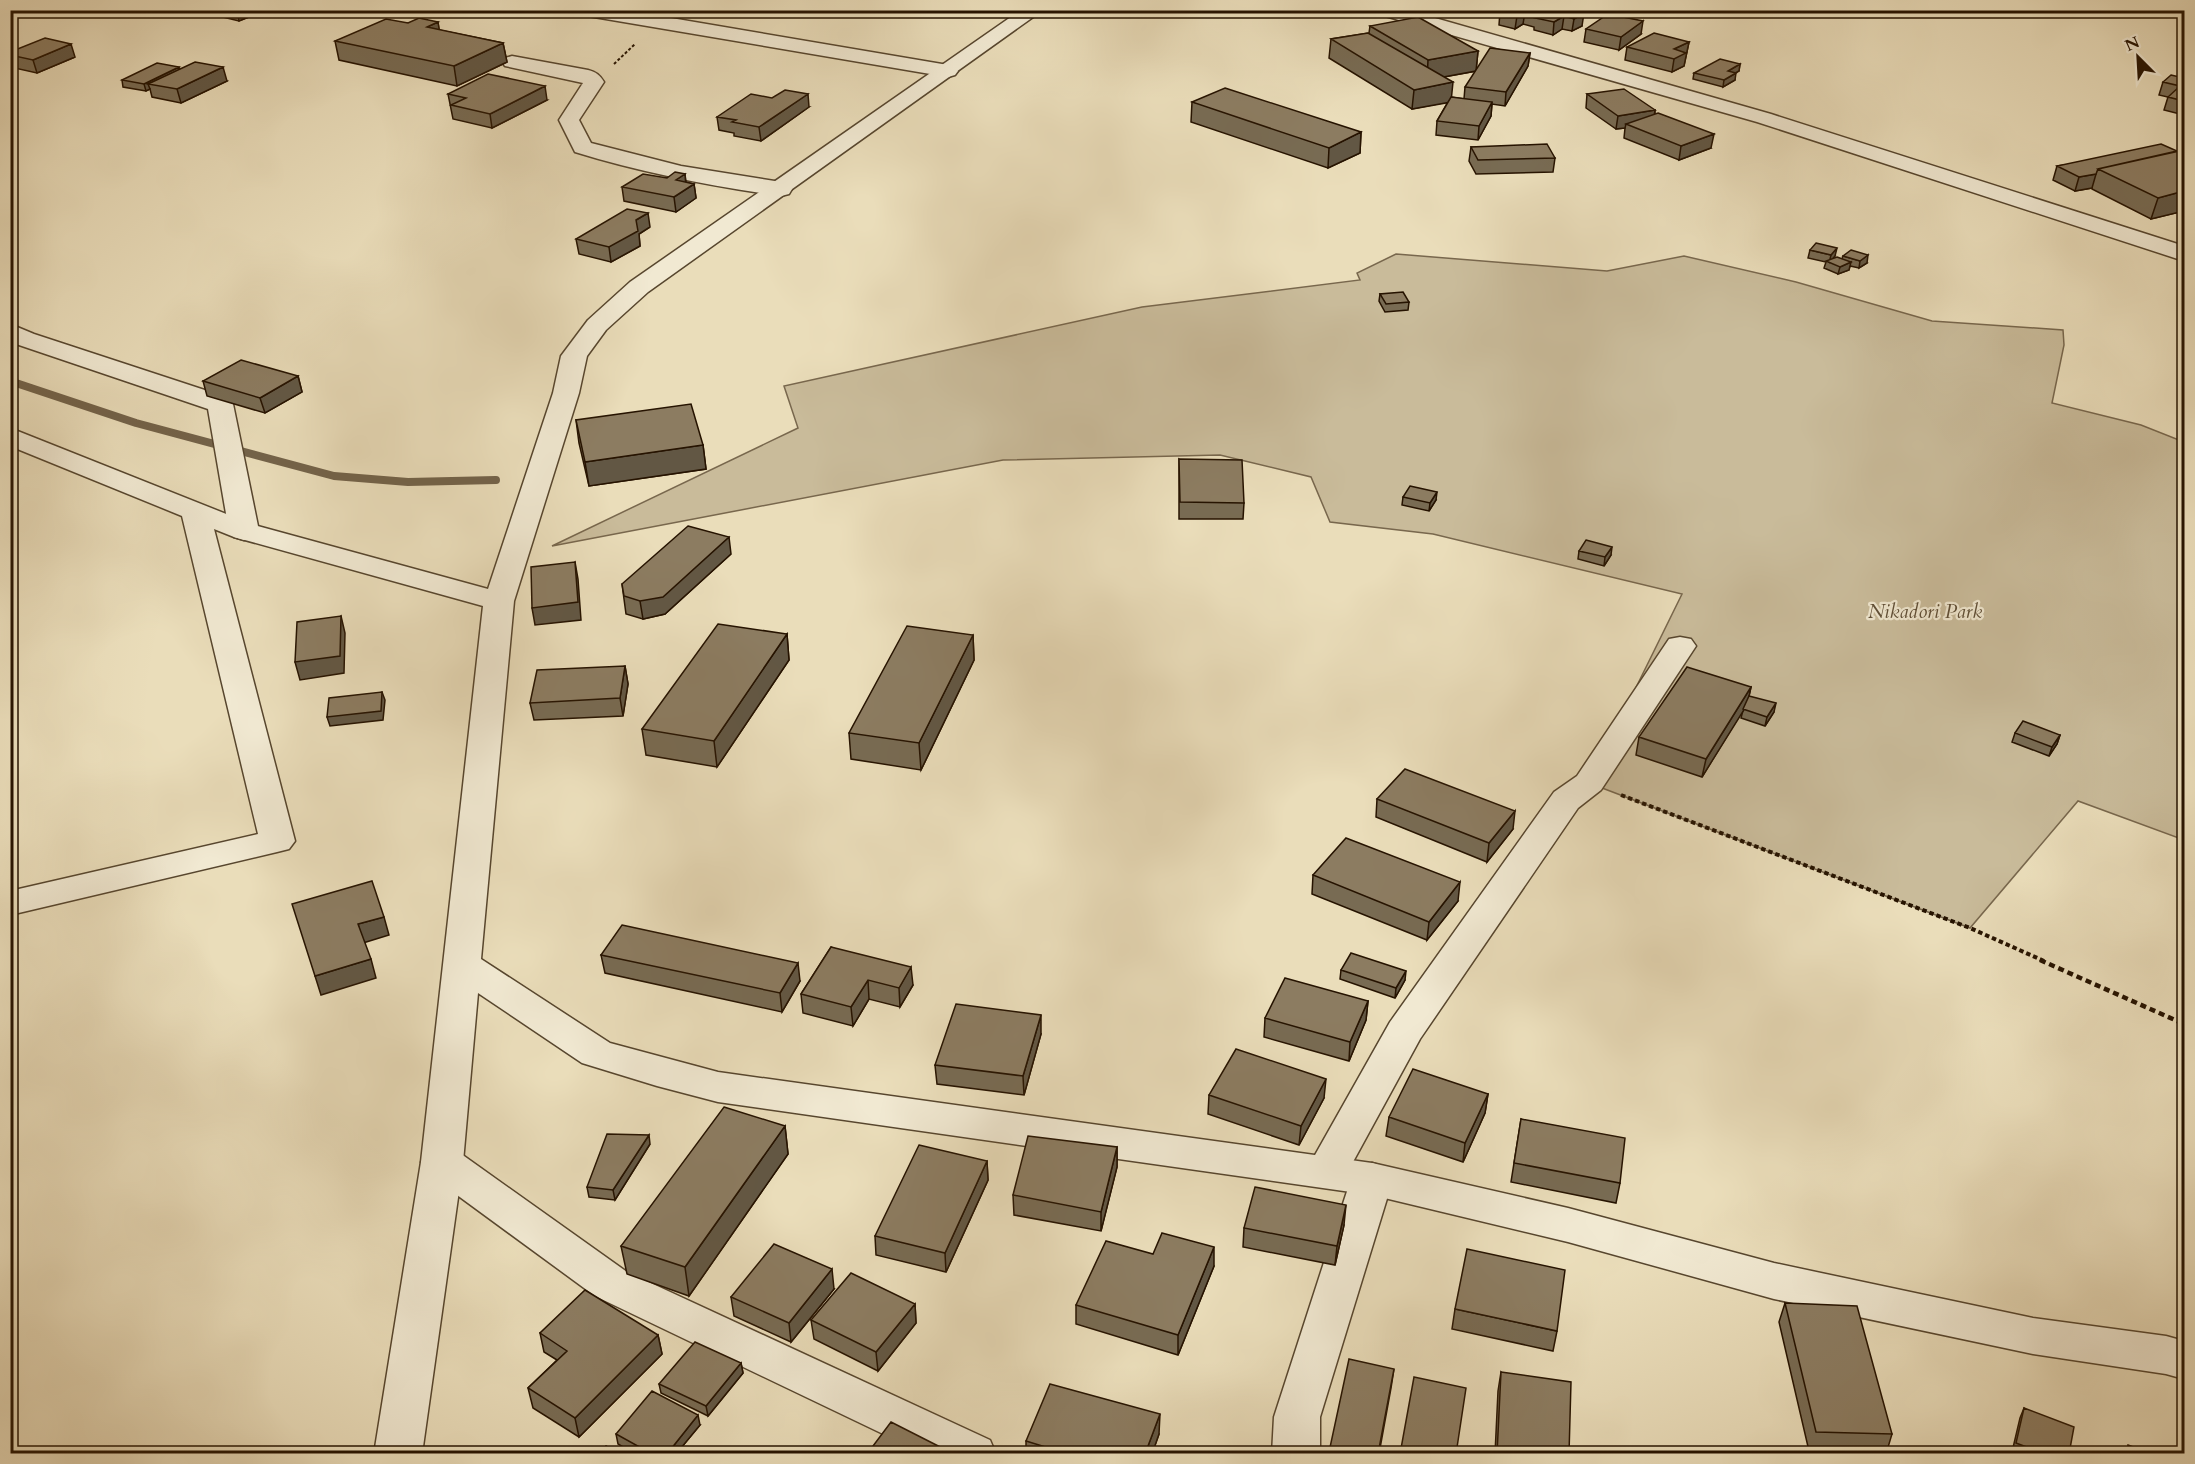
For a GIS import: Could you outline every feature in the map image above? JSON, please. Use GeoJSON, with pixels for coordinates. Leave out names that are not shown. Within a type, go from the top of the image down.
{"type":"FeatureCollection","features":[{"type":"Feature","properties":{"kind":"street"},"geometry":{"type":"LineString","coordinates":[[588,10],[948,71]]}},
{"type":"Feature","properties":{"kind":"street"},"geometry":{"type":"LineString","coordinates":[[398,1454],[442,1162],[499,601],[566,393],[574,356],[597,324],[639,287],[1034,10]]}},
{"type":"Feature","properties":{"kind":"street"},"geometry":{"type":"LineString","coordinates":[[1385,10],[1764,118],[2184,254]]}},
{"type":"Feature","properties":{"kind":"street"},"geometry":{"type":"LineString","coordinates":[[512,62],[588,76],[594,82],[569,120],[583,147],[611,156],[701,177],[781,189]]}},
{"type":"Feature","properties":{"kind":"street"},"geometry":{"type":"LineString","coordinates":[[10,331],[25,339],[220,404],[244,531]]}},
{"type":"Feature","properties":{"kind":"street"},"geometry":{"type":"LineString","coordinates":[[10,436],[244,531],[499,601]]}},
{"type":"Feature","properties":{"kind":"street"},"geometry":{"type":"LineString","coordinates":[[10,903],[277,841],[195,511]]}},
{"type":"Feature","properties":{"kind":"street"},"geometry":{"type":"LineString","coordinates":[[1327,1171],[1404,1032],[1566,800],[1589,783],[1680,646]]}},
{"type":"Feature","properties":{"kind":"street"},"geometry":{"type":"LineString","coordinates":[[461,963],[596,1053],[697,1082],[729,1089],[1372,1179],[1568,1225],[1774,1281],[2033,1336],[2166,1355],[2184,1360]]}},
{"type":"Feature","properties":{"kind":"street"},"geometry":{"type":"LineString","coordinates":[[442,1162],[611,1284],[974,1454]]}},
{"type":"Feature","properties":{"kind":"street"},"geometry":{"type":"LineString","coordinates":[[1296,1454],[1297,1417],[1372,1179]]}},
{"type":"Feature","properties":{"kind":"path"},"geometry":{"type":"LineString","coordinates":[[1589,783],[1970,928],[2184,1024]]}},
{"type":"Feature","properties":{"kind":"green space","name":"Nikadori Park"},"geometry":{"type":"Polygon","coordinates":[[[1396,254],[1607,271],[1684,256],[1796,282],[1932,321],[2063,330],[2064,345],[2052,403],[2141,425],[2184,442],[2184,840],[2078,801],[1970,928],[1589,783],[1682,594],[1433,534],[1330,522],[1311,477],[1220,455],[1003,460],[552,546],[798,428],[784,386],[1142,307],[1360,280],[1357,273],[1396,254]]]}},
{"type":"Feature","properties":{"kind":"building"},"geometry":{"type":"Polygon","coordinates":[[[1503,10],[1574,10],[1584,13],[1574,19],[1564,16],[1554,22],[1535,18],[1540,15],[1525,12],[1517,16],[1500,12],[1503,10]]]}},
{"type":"Feature","properties":{"kind":"building"},"geometry":{"type":"Polygon","coordinates":[[[1608,14],[1643,21],[1621,37],[1586,29],[1608,14]]]}},
{"type":"Feature","properties":{"kind":"building"},"geometry":{"type":"Polygon","coordinates":[[[1418,17],[1478,51],[1428,60],[1370,26],[1418,17]]]}},
{"type":"Feature","properties":{"kind":"building"},"geometry":{"type":"Polygon","coordinates":[[[419,18],[438,22],[427,27],[503,43],[454,66],[335,41],[386,19],[408,23],[419,18]]]}},
{"type":"Feature","properties":{"kind":"building"},"geometry":{"type":"Polygon","coordinates":[[[1368,33],[1453,82],[1414,90],[1331,39],[1368,33]]]}},
{"type":"Feature","properties":{"kind":"building"},"geometry":{"type":"Polygon","coordinates":[[[1654,33],[1689,42],[1674,49],[1686,53],[1674,59],[1627,47],[1654,33]]]}},
{"type":"Feature","properties":{"kind":"building"},"geometry":{"type":"Polygon","coordinates":[[[45,38],[71,44],[33,60],[10,55],[10,52],[45,38]]]}},
{"type":"Feature","properties":{"kind":"building"},"geometry":{"type":"Polygon","coordinates":[[[1490,48],[1530,53],[1506,92],[1465,87],[1490,48]]]}},
{"type":"Feature","properties":{"kind":"building"},"geometry":{"type":"Polygon","coordinates":[[[1720,59],[1740,64],[1728,71],[1736,73],[1724,80],[1694,73],[1720,59]]]}},
{"type":"Feature","properties":{"kind":"building"},"geometry":{"type":"Polygon","coordinates":[[[195,62],[223,67],[177,89],[148,84],[195,62]]]}},
{"type":"Feature","properties":{"kind":"building"},"geometry":{"type":"Polygon","coordinates":[[[157,63],[179,67],[144,84],[122,80],[157,63]]]}},
{"type":"Feature","properties":{"kind":"building"},"geometry":{"type":"Polygon","coordinates":[[[488,74],[545,86],[490,114],[451,105],[466,98],[448,94],[488,74]]]}},
{"type":"Feature","properties":{"kind":"building"},"geometry":{"type":"Polygon","coordinates":[[[2171,75],[2184,78],[2184,101],[2168,97],[2180,86],[2163,82],[2171,75]]]}},
{"type":"Feature","properties":{"kind":"building"},"geometry":{"type":"Polygon","coordinates":[[[1225,88],[1361,132],[1329,148],[1192,102],[1225,88]]]}},
{"type":"Feature","properties":{"kind":"building"},"geometry":{"type":"Polygon","coordinates":[[[1624,89],[1655,110],[1618,116],[1587,94],[1624,89]]]}},
{"type":"Feature","properties":{"kind":"building"},"geometry":{"type":"Polygon","coordinates":[[[785,90],[808,94],[759,127],[717,117],[751,94],[772,98],[785,90]]]}},
{"type":"Feature","properties":{"kind":"building"},"geometry":{"type":"Polygon","coordinates":[[[1451,97],[1492,102],[1479,126],[1437,121],[1451,97]]]}},
{"type":"Feature","properties":{"kind":"building"},"geometry":{"type":"Polygon","coordinates":[[[1658,113],[1714,134],[1681,146],[1626,124],[1658,113]]]}},
{"type":"Feature","properties":{"kind":"building"},"geometry":{"type":"Polygon","coordinates":[[[1547,144],[1555,158],[1478,160],[1471,147],[1547,144]]]}},
{"type":"Feature","properties":{"kind":"building"},"geometry":{"type":"Polygon","coordinates":[[[2161,144],[2177,151],[2098,169],[2096,174],[2079,177],[2057,166],[2161,144]]]}},
{"type":"Feature","properties":{"kind":"building"},"geometry":{"type":"Polygon","coordinates":[[[2184,150],[2184,191],[2158,198],[2098,169],[2184,150]]]}},
{"type":"Feature","properties":{"kind":"building"},"geometry":{"type":"Polygon","coordinates":[[[675,172],[685,174],[676,180],[694,184],[674,197],[622,187],[643,174],[667,178],[675,172]]]}},
{"type":"Feature","properties":{"kind":"building"},"geometry":{"type":"Polygon","coordinates":[[[627,209],[648,213],[636,220],[638,231],[609,247],[576,239],[627,209]]]}},
{"type":"Feature","properties":{"kind":"building"},"geometry":{"type":"Polygon","coordinates":[[[1816,243],[1837,248],[1831,255],[1810,250],[1816,243]]]}},
{"type":"Feature","properties":{"kind":"building"},"geometry":{"type":"Polygon","coordinates":[[[1851,250],[1868,255],[1860,261],[1843,256],[1851,250]]]}},
{"type":"Feature","properties":{"kind":"building"},"geometry":{"type":"Polygon","coordinates":[[[1837,257],[1851,262],[1840,267],[1826,261],[1837,257]]]}},
{"type":"Feature","properties":{"kind":"building"},"geometry":{"type":"Polygon","coordinates":[[[1403,292],[1409,302],[1386,304],[1380,294],[1403,292]]]}},
{"type":"Feature","properties":{"kind":"building"},"geometry":{"type":"Polygon","coordinates":[[[241,360],[298,376],[260,398],[203,381],[241,360]]]}},
{"type":"Feature","properties":{"kind":"building"},"geometry":{"type":"Polygon","coordinates":[[[691,404],[703,445],[585,462],[576,420],[691,404]]]}},
{"type":"Feature","properties":{"kind":"building"},"geometry":{"type":"Polygon","coordinates":[[[1179,459],[1242,460],[1244,503],[1180,502],[1179,459]]]}},
{"type":"Feature","properties":{"kind":"building"},"geometry":{"type":"Polygon","coordinates":[[[1410,486],[1437,492],[1430,503],[1403,497],[1410,486]]]}},
{"type":"Feature","properties":{"kind":"building"},"geometry":{"type":"Polygon","coordinates":[[[688,526],[729,537],[663,597],[640,601],[624,596],[622,584],[688,526]]]}},
{"type":"Feature","properties":{"kind":"building"},"geometry":{"type":"Polygon","coordinates":[[[1586,540],[1612,547],[1605,557],[1579,551],[1586,540]]]}},
{"type":"Feature","properties":{"kind":"building"},"geometry":{"type":"Polygon","coordinates":[[[575,562],[578,602],[532,608],[531,567],[575,562]]]}},
{"type":"Feature","properties":{"kind":"building"},"geometry":{"type":"Polygon","coordinates":[[[341,616],[340,656],[295,662],[297,622],[341,616]]]}},
{"type":"Feature","properties":{"kind":"building"},"geometry":{"type":"Polygon","coordinates":[[[718,624],[787,634],[714,741],[642,729],[718,624]]]}},
{"type":"Feature","properties":{"kind":"building"},"geometry":{"type":"Polygon","coordinates":[[[907,626],[973,635],[919,743],[849,733],[907,626]]]}},
{"type":"Feature","properties":{"kind":"building"},"geometry":{"type":"Polygon","coordinates":[[[625,666],[620,698],[530,703],[537,670],[625,666]]]}},
{"type":"Feature","properties":{"kind":"building"},"geometry":{"type":"Polygon","coordinates":[[[1687,667],[1751,687],[1706,759],[1639,737],[1687,667]]]}},
{"type":"Feature","properties":{"kind":"building"},"geometry":{"type":"Polygon","coordinates":[[[382,692],[381,711],[327,717],[329,698],[382,692]]]}},
{"type":"Feature","properties":{"kind":"building"},"geometry":{"type":"Polygon","coordinates":[[[1749,696],[1776,703],[1767,717],[1743,709],[1749,696]]]}},
{"type":"Feature","properties":{"kind":"building"},"geometry":{"type":"Polygon","coordinates":[[[2023,721],[2060,735],[2052,747],[2015,733],[2023,721]]]}},
{"type":"Feature","properties":{"kind":"building"},"geometry":{"type":"Polygon","coordinates":[[[1405,769],[1515,811],[1489,843],[1377,799],[1405,769]]]}},
{"type":"Feature","properties":{"kind":"building"},"geometry":{"type":"Polygon","coordinates":[[[1346,838],[1460,882],[1429,922],[1313,875],[1346,838]]]}},
{"type":"Feature","properties":{"kind":"building"},"geometry":{"type":"Polygon","coordinates":[[[372,881],[384,917],[358,924],[371,959],[315,976],[292,904],[372,881]]]}},
{"type":"Feature","properties":{"kind":"building"},"geometry":{"type":"Polygon","coordinates":[[[622,925],[798,963],[780,993],[601,955],[622,925]]]}},
{"type":"Feature","properties":{"kind":"building"},"geometry":{"type":"Polygon","coordinates":[[[831,947],[911,967],[899,988],[868,980],[851,1007],[801,994],[831,947]]]}},
{"type":"Feature","properties":{"kind":"building"},"geometry":{"type":"Polygon","coordinates":[[[1351,953],[1406,971],[1396,988],[1341,970],[1351,953]]]}},
{"type":"Feature","properties":{"kind":"building"},"geometry":{"type":"Polygon","coordinates":[[[1285,978],[1368,1001],[1350,1042],[1265,1018],[1285,978]]]}},
{"type":"Feature","properties":{"kind":"building"},"geometry":{"type":"Polygon","coordinates":[[[956,1004],[1041,1015],[1023,1076],[935,1065],[956,1004]]]}},
{"type":"Feature","properties":{"kind":"building"},"geometry":{"type":"Polygon","coordinates":[[[1236,1049],[1326,1079],[1301,1126],[1209,1095],[1236,1049]]]}},
{"type":"Feature","properties":{"kind":"building"},"geometry":{"type":"Polygon","coordinates":[[[1413,1069],[1488,1094],[1465,1143],[1389,1117],[1413,1069]]]}},
{"type":"Feature","properties":{"kind":"building"},"geometry":{"type":"Polygon","coordinates":[[[724,1107],[785,1126],[685,1267],[621,1246],[724,1107]]]}},
{"type":"Feature","properties":{"kind":"building"},"geometry":{"type":"Polygon","coordinates":[[[1521,1119],[1625,1138],[1620,1183],[1514,1163],[1521,1119]]]}},
{"type":"Feature","properties":{"kind":"building"},"geometry":{"type":"Polygon","coordinates":[[[607,1134],[649,1135],[613,1190],[587,1187],[607,1134]]]}},
{"type":"Feature","properties":{"kind":"building"},"geometry":{"type":"Polygon","coordinates":[[[1028,1136],[1117,1147],[1101,1212],[1013,1195],[1028,1136]]]}},
{"type":"Feature","properties":{"kind":"building"},"geometry":{"type":"Polygon","coordinates":[[[919,1145],[987,1161],[945,1253],[875,1236],[919,1145]]]}},
{"type":"Feature","properties":{"kind":"building"},"geometry":{"type":"Polygon","coordinates":[[[1255,1187],[1346,1205],[1337,1246],[1244,1228],[1255,1187]]]}},
{"type":"Feature","properties":{"kind":"building"},"geometry":{"type":"Polygon","coordinates":[[[1162,1233],[1214,1247],[1178,1335],[1076,1305],[1106,1241],[1153,1254],[1162,1233]]]}},
{"type":"Feature","properties":{"kind":"building"},"geometry":{"type":"Polygon","coordinates":[[[774,1244],[832,1269],[789,1323],[731,1297],[774,1244]]]}},
{"type":"Feature","properties":{"kind":"building"},"geometry":{"type":"Polygon","coordinates":[[[1467,1249],[1565,1270],[1557,1331],[1455,1309],[1467,1249]]]}},
{"type":"Feature","properties":{"kind":"building"},"geometry":{"type":"Polygon","coordinates":[[[851,1273],[915,1304],[876,1352],[811,1320],[851,1273]]]}},
{"type":"Feature","properties":{"kind":"building"},"geometry":{"type":"Polygon","coordinates":[[[585,1290],[658,1335],[575,1418],[528,1388],[567,1351],[540,1333],[585,1290]]]}},
{"type":"Feature","properties":{"kind":"building"},"geometry":{"type":"Polygon","coordinates":[[[1785,1303],[1857,1306],[1892,1434],[1816,1432],[1785,1303]]]}},
{"type":"Feature","properties":{"kind":"building"},"geometry":{"type":"Polygon","coordinates":[[[695,1342],[741,1363],[706,1406],[659,1384],[695,1342]]]}},
{"type":"Feature","properties":{"kind":"building"},"geometry":{"type":"Polygon","coordinates":[[[1349,1359],[1394,1369],[1378,1454],[1329,1452],[1349,1359]]]}},
{"type":"Feature","properties":{"kind":"building"},"geometry":{"type":"Polygon","coordinates":[[[1501,1372],[1571,1382],[1569,1454],[1497,1454],[1501,1372]]]}},
{"type":"Feature","properties":{"kind":"building"},"geometry":{"type":"Polygon","coordinates":[[[1414,1377],[1466,1388],[1456,1454],[1400,1454],[1414,1377]]]}},
{"type":"Feature","properties":{"kind":"building"},"geometry":{"type":"Polygon","coordinates":[[[1050,1384],[1160,1414],[1145,1454],[1068,1454],[1026,1441],[1050,1384]]]}},
{"type":"Feature","properties":{"kind":"building"},"geometry":{"type":"Polygon","coordinates":[[[652,1391],[698,1415],[667,1454],[652,1454],[616,1434],[652,1391]]]}},
{"type":"Feature","properties":{"kind":"building"},"geometry":{"type":"Polygon","coordinates":[[[2024,1408],[2074,1427],[2069,1454],[2045,1454],[2016,1443],[2024,1408]]]}},
{"type":"Feature","properties":{"kind":"building"},"geometry":{"type":"Polygon","coordinates":[[[891,1422],[954,1454],[867,1454],[891,1422]]]}},
{"type":"Feature","properties":{"kind":"building"},"geometry":{"type":"Polygon","coordinates":[[[2128,1445],[2151,1454],[2127,1454],[2128,1445]]]}},
{"type":"Feature","properties":{"kind":"building"},"geometry":{"type":"Polygon","coordinates":[[[606,1446],[619,1454],[600,1454],[606,1446]]]}},
{"type":"Feature","properties":{"kind":"waterway"},"geometry":{"type":"LineString","coordinates":[[10,381],[136,423],[334,476],[408,482],[496,480]]}}]}
